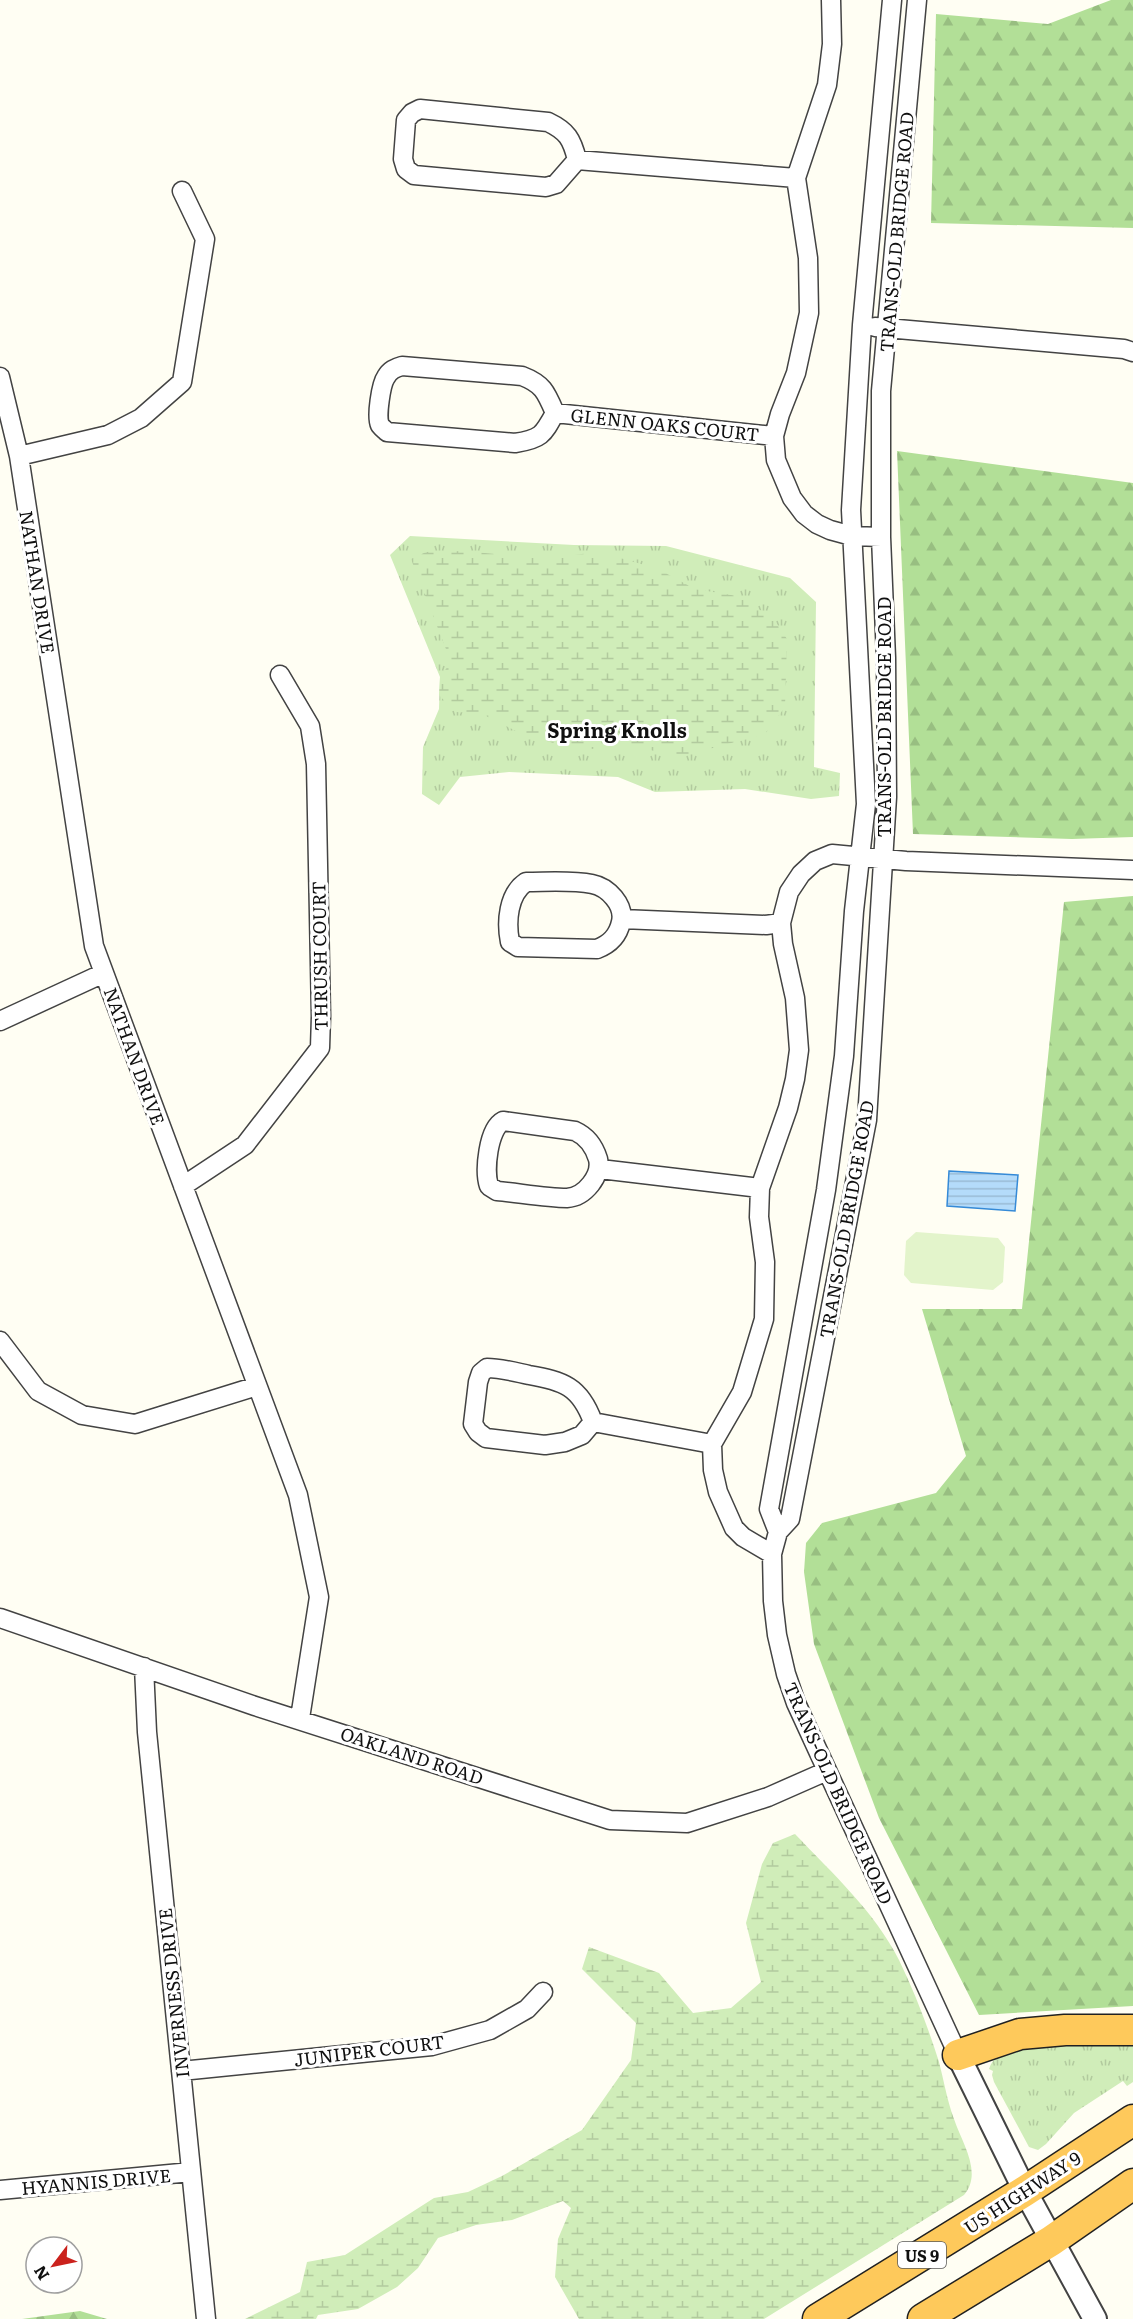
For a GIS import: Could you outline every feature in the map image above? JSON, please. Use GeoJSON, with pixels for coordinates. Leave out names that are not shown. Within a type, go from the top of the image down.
{"type":"FeatureCollection","features":[{"type":"Feature","properties":{"kind":"highway"},"geometry":{"type":"LineString","coordinates":[[955,2049],[1020,2034],[1065,2030],[1133,2030]]}},
{"type":"Feature","properties":{"kind":"highway","name":"US HIGHWAY 9"},"geometry":{"type":"LineString","coordinates":[[818,2319],[1025,2191],[1133,2120]]}},
{"type":"Feature","properties":{"kind":"highway"},"geometry":{"type":"LineString","coordinates":[[923,2319],[1051,2241],[1133,2184]]}},
{"type":"Feature","properties":{"kind":"street","name":"GLENN OAKS COURT"},"geometry":{"type":"LineString","coordinates":[[831,0],[832,44],[827,85],[796,178],[808,258],[809,313],[796,373],[774,436],[776,460],[792,498],[804,514],[830,530],[852,536],[880,537]]}},
{"type":"Feature","properties":{"kind":"street","name":"TRANS-OLD BRIDGE ROAD"},"geometry":{"type":"LineString","coordinates":[[778,1532],[769,1509],[826,1190],[843,1056],[859,855],[866,804],[852,536],[855,416],[892,0]]}},
{"type":"Feature","properties":{"kind":"street","name":"TRANS-OLD BRIDGE ROAD"},"geometry":{"type":"LineString","coordinates":[[917,0],[881,391],[880,537],[887,727],[887,797],[867,1119],[790,1519],[778,1532],[772,1554],[777,1635],[786,1674],[800,1713],[955,2049],[1025,2191],[1095,2319]]}},
{"type":"Feature","properties":{"kind":"street"},"geometry":{"type":"LineString","coordinates":[[420,109],[548,122],[561,128],[568,136],[577,160],[556,184],[546,187],[414,175],[406,169],[403,159],[406,120],[420,109]]}},
{"type":"Feature","properties":{"kind":"street"},"geometry":{"type":"LineString","coordinates":[[577,160],[796,178]]}},
{"type":"Feature","properties":{"kind":"street"},"geometry":{"type":"LineString","coordinates":[[19,456],[108,435],[141,418],[182,382],[205,239],[182,191]]}},
{"type":"Feature","properties":{"kind":"street"},"geometry":{"type":"LineString","coordinates":[[862,325],[1124,349],[1133,352]]}},
{"type":"Feature","properties":{"kind":"street","name":"GLENN OAKS COURT"},"geometry":{"type":"LineString","coordinates":[[402,366],[522,376],[537,382],[548,396],[555,413],[547,427],[534,440],[515,443],[387,432],[380,426],[378,418],[382,385],[393,369],[402,366]]}},
{"type":"Feature","properties":{"kind":"street","name":"NATHAN DRIVE"},"geometry":{"type":"LineString","coordinates":[[0,377],[19,456],[94,946],[298,1496],[319,1597],[300,1718]]}},
{"type":"Feature","properties":{"kind":"street","name":"GLENN OAKS COURT"},"geometry":{"type":"LineString","coordinates":[[555,413],[774,436]]}},
{"type":"Feature","properties":{"kind":"street","name":"THRUSH COURT"},"geometry":{"type":"LineString","coordinates":[[183,1186],[245,1145],[320,1048],[316,764],[310,726],[280,675]]}},
{"type":"Feature","properties":{"kind":"street"},"geometry":{"type":"LineString","coordinates":[[772,1554],[743,1537],[734,1528],[718,1492],[713,1470],[712,1444],[742,1392],[765,1319],[765,1262],[759,1217],[760,1188],[788,1108],[799,1050],[795,999],[781,923],[789,892],[801,874],[815,861],[832,854],[906,861],[1133,870]]}},
{"type":"Feature","properties":{"kind":"street"},"geometry":{"type":"LineString","coordinates":[[526,882],[593,884],[608,891],[619,904],[622,919],[618,933],[607,945],[597,949],[518,947],[510,942],[508,933],[512,899],[518,887],[526,882]]}},
{"type":"Feature","properties":{"kind":"street"},"geometry":{"type":"LineString","coordinates":[[622,919],[766,925],[781,923]]}},
{"type":"Feature","properties":{"kind":"street"},"geometry":{"type":"LineString","coordinates":[[0,1022],[104,973]]}},
{"type":"Feature","properties":{"kind":"street"},"geometry":{"type":"LineString","coordinates":[[503,1121],[575,1131],[583,1135],[597,1156],[600,1169],[592,1183],[580,1193],[569,1198],[497,1191],[489,1186],[486,1177],[492,1133],[497,1124],[503,1121]]}},
{"type":"Feature","properties":{"kind":"street"},"geometry":{"type":"LineString","coordinates":[[600,1169],[760,1188]]}},
{"type":"Feature","properties":{"kind":"street"},"geometry":{"type":"LineString","coordinates":[[0,1341],[38,1391],[82,1415],[135,1424],[257,1386]]}},
{"type":"Feature","properties":{"kind":"street"},"geometry":{"type":"LineString","coordinates":[[487,1368],[497,1368],[556,1380],[572,1387],[589,1409],[593,1422],[582,1435],[565,1442],[545,1445],[486,1438],[473,1424],[481,1373],[487,1368]]}},
{"type":"Feature","properties":{"kind":"street"},"geometry":{"type":"LineString","coordinates":[[593,1422],[712,1444]]}},
{"type":"Feature","properties":{"kind":"street","name":"OAKLAND ROAD"},"geometry":{"type":"LineString","coordinates":[[0,1618],[255,1706],[300,1718],[610,1820],[687,1823],[768,1797],[827,1771]]}},
{"type":"Feature","properties":{"kind":"street","name":"INVERNESS DRIVE"},"geometry":{"type":"LineString","coordinates":[[144,1667],[147,1732],[206,2319]]}},
{"type":"Feature","properties":{"kind":"street","name":"JUNIPER COURT"},"geometry":{"type":"LineString","coordinates":[[181,2071],[432,2046],[490,2030],[527,2009],[543,1992]]}},
{"type":"Feature","properties":{"kind":"street","name":"HYANNIS DRIVE"},"geometry":{"type":"LineString","coordinates":[[0,2190],[191,2172]]}},
{"type":"Feature","properties":{"kind":"green space"},"geometry":{"type":"Polygon","coordinates":[[[1111,0],[1133,0],[1133,228],[931,223],[936,14],[1048,24],[1111,0]]]}},
{"type":"Feature","properties":{"kind":"green space"},"geometry":{"type":"Polygon","coordinates":[[[897,451],[1133,483],[1133,837],[1072,839],[913,834],[897,451]]]}},
{"type":"Feature","properties":{"kind":"green space"},"geometry":{"type":"Polygon","coordinates":[[[410,536],[574,545],[666,546],[790,578],[816,602],[814,767],[840,773],[839,796],[811,799],[745,789],[655,792],[618,777],[509,772],[460,777],[439,805],[422,794],[423,747],[439,709],[440,677],[390,555],[410,536]]]}},
{"type":"Feature","properties":{"kind":"green space"},"geometry":{"type":"Polygon","coordinates":[[[465,551],[546,559],[589,553],[624,559],[658,569],[695,589],[737,596],[773,618],[787,639],[785,707],[765,734],[679,757],[634,746],[576,750],[518,732],[480,713],[455,712],[439,695],[440,677],[451,662],[411,559],[426,552],[465,551]]]}},
{"type":"Feature","properties":{"kind":"green space"},"geometry":{"type":"Polygon","coordinates":[[[1133,896],[1133,2006],[979,2015],[879,1818],[814,1644],[804,1572],[806,1543],[822,1523],[936,1493],[966,1456],[922,1309],[1022,1309],[1064,902],[1133,896]]]}},
{"type":"Feature","properties":{"kind":"green space"},"geometry":{"type":"Polygon","coordinates":[[[916,1232],[998,1238],[1005,1247],[1003,1282],[993,1290],[911,1283],[904,1275],[906,1241],[916,1232]]]}},
{"type":"Feature","properties":{"kind":"green space"},"geometry":{"type":"Polygon","coordinates":[[[795,1834],[865,1909],[889,1942],[905,1972],[939,2062],[947,2098],[969,2158],[972,2177],[964,2195],[764,2319],[579,2319],[555,2277],[558,2239],[571,2208],[563,2201],[512,2220],[476,2225],[438,2238],[418,2268],[397,2287],[358,2309],[318,2315],[316,2319],[245,2319],[300,2292],[307,2262],[345,2255],[434,2198],[468,2192],[502,2176],[582,2130],[631,2060],[636,2023],[582,1969],[589,1947],[659,1973],[693,2013],[731,2008],[761,1982],[746,1923],[762,1864],[773,1843],[795,1834]]]}},
{"type":"Feature","properties":{"kind":"green space"},"geometry":{"type":"Polygon","coordinates":[[[1039,2044],[1133,2044],[1133,2082],[1127,2086],[1123,2081],[1074,2113],[1038,2150],[1029,2147],[994,2082],[993,2071],[989,2069],[992,2062],[1003,2054],[1039,2044]]]}},
{"type":"Feature","properties":{"kind":"green space"},"geometry":{"type":"Polygon","coordinates":[[[80,2311],[107,2319],[22,2319],[80,2311]]]}},
{"type":"Feature","properties":{"kind":"water"},"geometry":{"type":"Polygon","coordinates":[[[949,1171],[1018,1175],[1015,1211],[947,1206],[949,1171]]]}},
{"type":"Feature","properties":{"kind":"district","name":"Spring Knolls"},"geometry":{"type":"Point","coordinates":[617,729]}}]}
